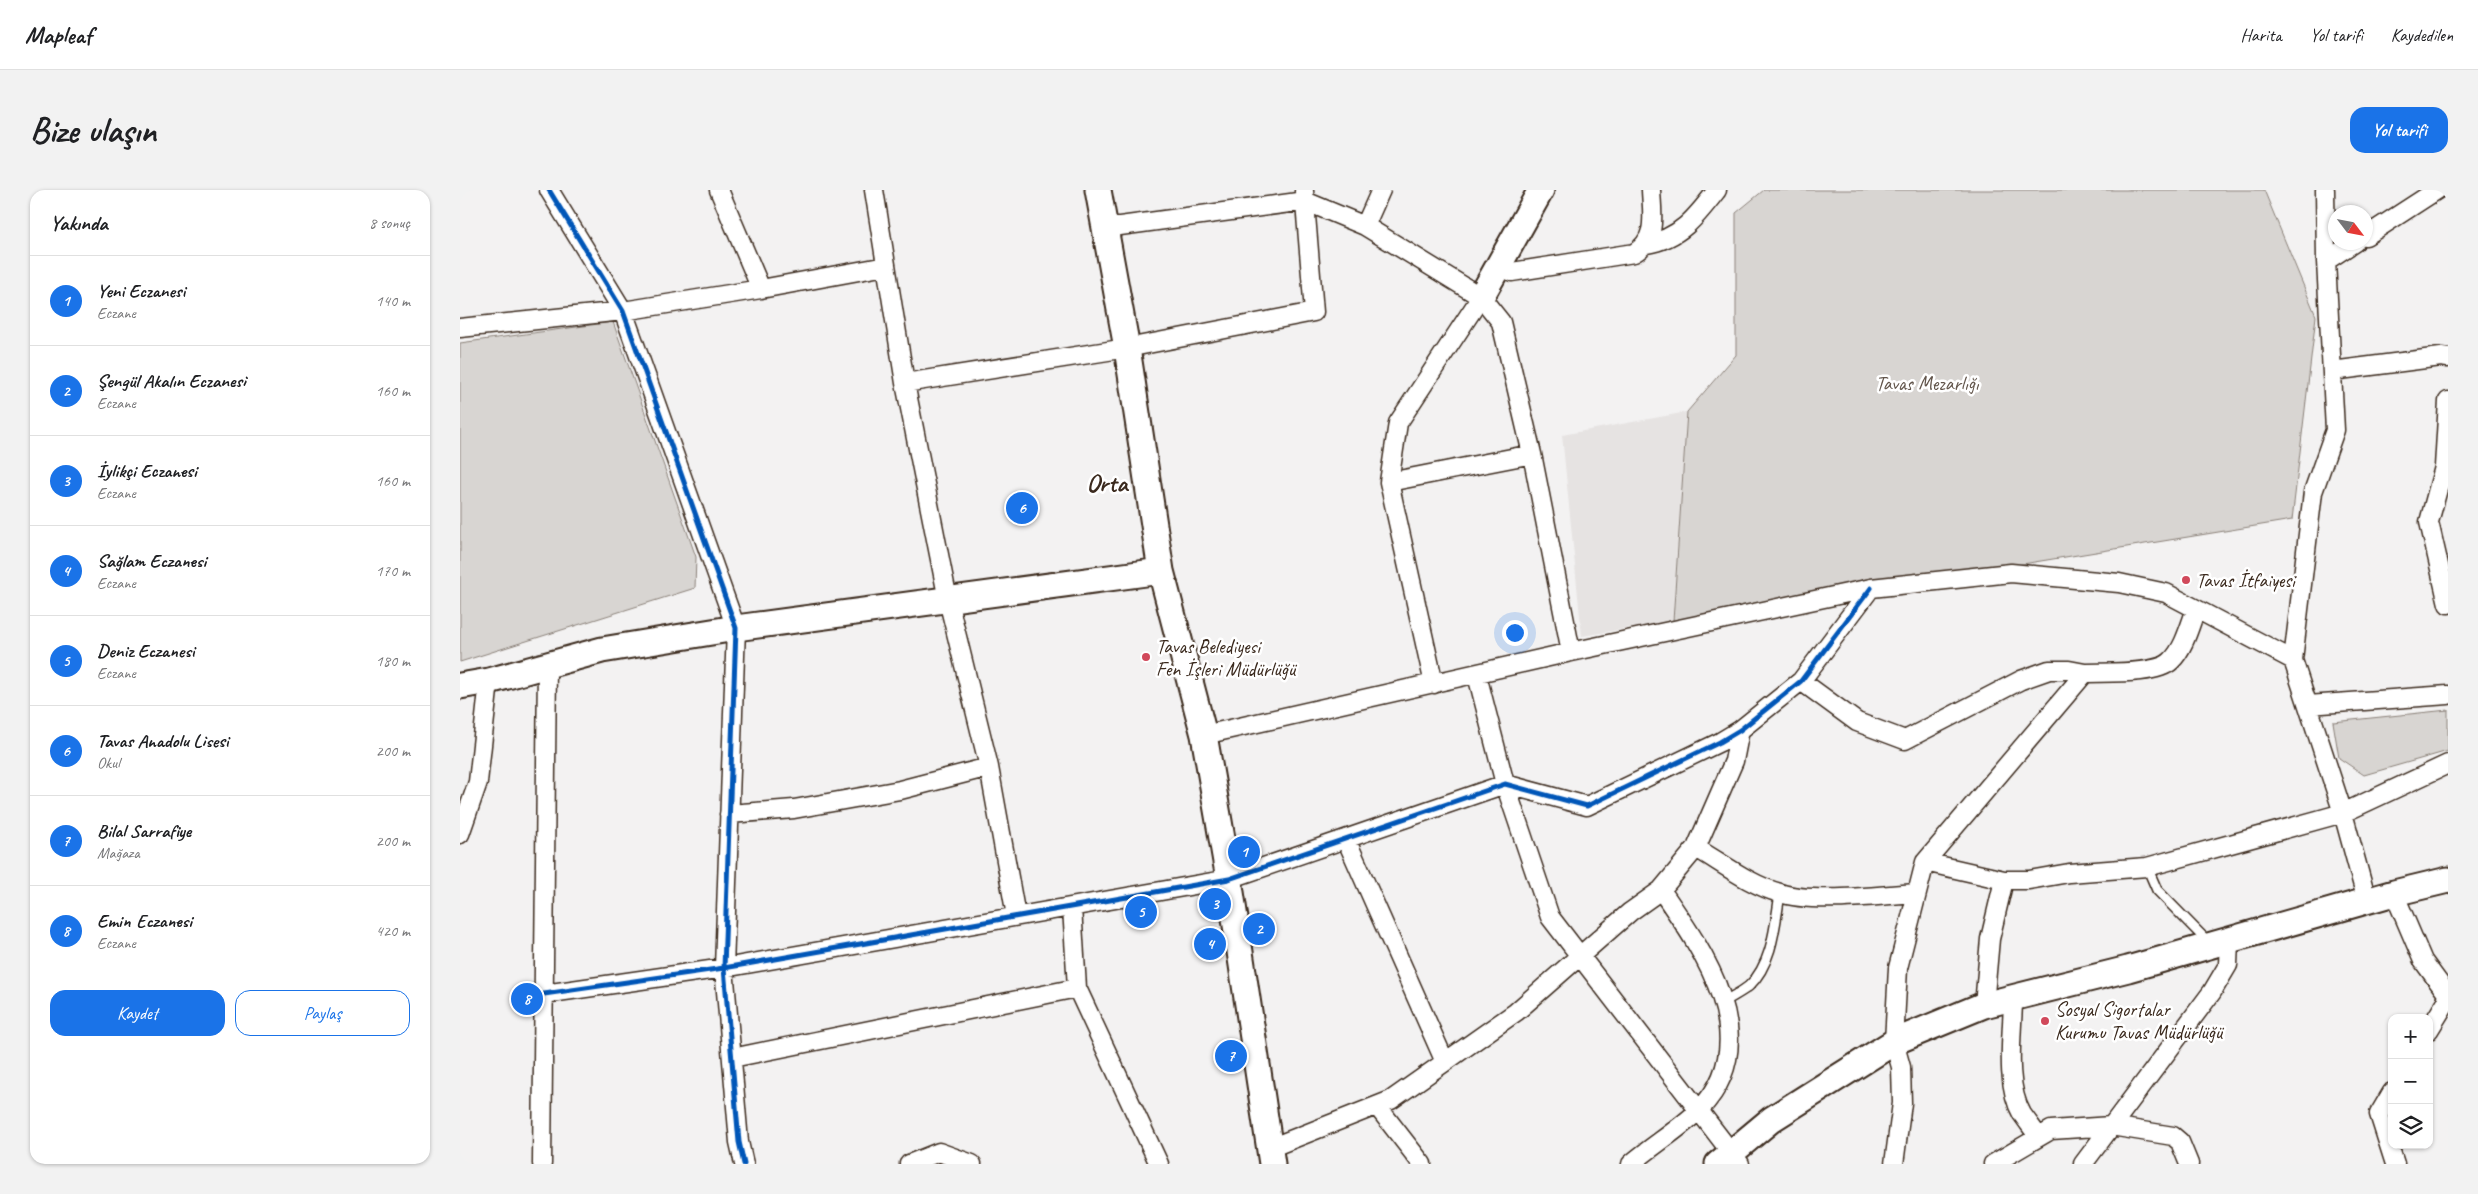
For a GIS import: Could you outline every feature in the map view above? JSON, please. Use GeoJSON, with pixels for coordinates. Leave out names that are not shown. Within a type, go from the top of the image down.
{"type":"FeatureCollection","features":[{"type":"Feature","properties":{"kind":"street"},"geometry":{"type":"LineString","coordinates":[[549,190],[622,311],[736,628],[724,968],[739,1142],[744,1164]]}},
{"type":"Feature","properties":{"kind":"street"},"geometry":{"type":"LineString","coordinates":[[719,190],[760,289]]}},
{"type":"Feature","properties":{"kind":"street"},"geometry":{"type":"LineString","coordinates":[[874,190],[905,383],[948,600],[989,767],[1016,916]]}},
{"type":"Feature","properties":{"kind":"street"},"geometry":{"type":"LineString","coordinates":[[1098,190],[1127,348],[1161,571],[1204,735],[1229,879],[1271,1156],[1391,1100],[1516,1012],[1630,912],[1661,890],[1696,848],[1734,761],[1740,730]]}},
{"type":"Feature","properties":{"kind":"street"},"geometry":{"type":"LineString","coordinates":[[1365,226],[1381,190]]}},
{"type":"Feature","properties":{"kind":"street"},"geometry":{"type":"LineString","coordinates":[[1434,684],[1389,482],[1398,423],[1481,297],[1542,190]]}},
{"type":"Feature","properties":{"kind":"street"},"geometry":{"type":"LineString","coordinates":[[1499,266],[1512,272],[1634,253],[1646,244],[1652,233],[1652,190]]}},
{"type":"Feature","properties":{"kind":"street"},"geometry":{"type":"LineString","coordinates":[[1646,244],[1662,241],[1682,230],[1717,190]]}},
{"type":"Feature","properties":{"kind":"street"},"geometry":{"type":"LineString","coordinates":[[2325,190],[2326,261],[2335,430],[2313,492],[2294,660],[2343,813],[2367,900]]}},
{"type":"Feature","properties":{"kind":"street"},"geometry":{"type":"LineString","coordinates":[[2373,231],[2437,190]]}},
{"type":"Feature","properties":{"kind":"street"},"geometry":{"type":"LineString","coordinates":[[905,383],[1127,348],[1314,312],[1304,196]]}},
{"type":"Feature","properties":{"kind":"street"},"geometry":{"type":"LineString","coordinates":[[1105,228],[1304,196],[1365,226],[1481,297],[1501,322],[1532,454],[1570,652]]}},
{"type":"Feature","properties":{"kind":"street"},"geometry":{"type":"LineString","coordinates":[[2326,261],[2343,250]]}},
{"type":"Feature","properties":{"kind":"street"},"geometry":{"type":"LineString","coordinates":[[460,328],[622,311],[760,289],[886,266]]}},
{"type":"Feature","properties":{"kind":"street"},"geometry":{"type":"LineString","coordinates":[[2332,371],[2441,357],[2448,358]]}},
{"type":"Feature","properties":{"kind":"street"},"geometry":{"type":"LineString","coordinates":[[2448,401],[2444,467],[2429,522],[2448,604]]}},
{"type":"Feature","properties":{"kind":"street"},"geometry":{"type":"LineString","coordinates":[[1389,482],[1532,454]]}},
{"type":"Feature","properties":{"kind":"street"},"geometry":{"type":"LineString","coordinates":[[460,686],[489,681],[602,650],[736,628],[1161,571]]}},
{"type":"Feature","properties":{"kind":"street"},"geometry":{"type":"LineString","coordinates":[[1204,735],[1477,675],[1570,652],[1872,588],[2011,573],[2118,584],[2166,593],[2294,660]]}},
{"type":"Feature","properties":{"kind":"street"},"geometry":{"type":"LineString","coordinates":[[544,994],[724,968],[1229,879],[1505,784],[1587,806],[1720,742],[1740,730],[1802,681],[1872,588]]}},
{"type":"Feature","properties":{"kind":"street"},"geometry":{"type":"LineString","coordinates":[[1802,681],[1857,722],[1905,740],[2020,680],[2049,670],[2069,670],[2085,673],[2136,671],[2161,667],[2171,662],[2178,651],[2196,609]]}},
{"type":"Feature","properties":{"kind":"street"},"geometry":{"type":"LineString","coordinates":[[542,1164],[547,665]]}},
{"type":"Feature","properties":{"kind":"street"},"geometry":{"type":"LineString","coordinates":[[1894,1164],[1903,1085],[1894,1042],[1898,968],[1925,862],[2085,673]]}},
{"type":"Feature","properties":{"kind":"street"},"geometry":{"type":"LineString","coordinates":[[1477,675],[1505,784],[1550,917],[1699,1110],[1729,1160],[1772,1119],[1894,1042],[1984,1005],[2220,942],[2367,900],[2448,880]]}},
{"type":"Feature","properties":{"kind":"street"},"geometry":{"type":"LineString","coordinates":[[460,834],[478,782],[489,681]]}},
{"type":"Feature","properties":{"kind":"street"},"geometry":{"type":"LineString","coordinates":[[2308,705],[2448,695]]}},
{"type":"Feature","properties":{"kind":"street"},"geometry":{"type":"LineString","coordinates":[[1925,862],[2004,880],[2029,880],[2069,873],[2147,867],[2343,813],[2448,764]]}},
{"type":"Feature","properties":{"kind":"street"},"geometry":{"type":"LineString","coordinates":[[729,814],[794,809],[900,790],[989,767]]}},
{"type":"Feature","properties":{"kind":"street"},"geometry":{"type":"LineString","coordinates":[[1346,839],[1445,1062]]}},
{"type":"Feature","properties":{"kind":"street"},"geometry":{"type":"LineString","coordinates":[[1696,848],[1780,894],[1806,898],[1917,893]]}},
{"type":"Feature","properties":{"kind":"street"},"geometry":{"type":"LineString","coordinates":[[1984,1005],[1990,939],[2004,880]]}},
{"type":"Feature","properties":{"kind":"street"},"geometry":{"type":"LineString","coordinates":[[1631,1164],[1699,1110],[1718,1083],[1730,1053],[1727,1019],[1712,972],[1698,943],[1661,890]]}},
{"type":"Feature","properties":{"kind":"street"},"geometry":{"type":"LineString","coordinates":[[2394,893],[2423,961],[2448,997],[2433,1023]]}},
{"type":"Feature","properties":{"kind":"street"},"geometry":{"type":"LineString","coordinates":[[1072,907],[1077,988],[1159,1164]]}},
{"type":"Feature","properties":{"kind":"street"},"geometry":{"type":"LineString","coordinates":[[2083,1164],[2212,992],[2228,965],[2220,942]]}},
{"type":"Feature","properties":{"kind":"street"},"geometry":{"type":"LineString","coordinates":[[732,1058],[1077,988]]}},
{"type":"Feature","properties":{"kind":"street"},"geometry":{"type":"LineString","coordinates":[[2013,998],[2011,1063],[2014,1092],[2022,1113],[2038,1136]]}},
{"type":"Feature","properties":{"kind":"street"},"geometry":{"type":"LineString","coordinates":[[2388,1099],[2379,1114],[2396,1164]]}},
{"type":"Feature","properties":{"kind":"street"},"geometry":{"type":"LineString","coordinates":[[1377,1106],[1422,1164]]}},
{"type":"Feature","properties":{"kind":"street"},"geometry":{"type":"LineString","coordinates":[[1994,1164],[2050,1130],[2111,1126],[2173,1136],[2180,1142],[2189,1164]]}},
{"type":"Feature","properties":{"kind":"street"},"geometry":{"type":"LineString","coordinates":[[909,1164],[939,1152],[972,1164]]}},
{"type":"Feature","properties":{"kind":"lane"},"geometry":{"type":"LineString","coordinates":[[2147,867],[2157,890],[2220,942]]}},
{"type":"Feature","properties":{"kind":"lane"},"geometry":{"type":"LineString","coordinates":[[1722,1002],[1749,986],[1764,964],[1772,938],[1780,894]]}},
{"type":"Feature","properties":{"kind":"shaded area"},"geometry":{"type":"Polygon","coordinates":[[[1687,412],[1673,621],[1582,636],[1562,435],[1687,412]]]}},
{"type":"Feature","properties":{"kind":"green space","name":"Tavas Mezarlığı"},"geometry":{"type":"Polygon","coordinates":[[[1764,190],[2264,190],[2316,316],[2292,520],[1673,621],[1687,412],[1736,355],[1736,213],[1764,190]]]}},
{"type":"Feature","properties":{"kind":"green space"},"geometry":{"type":"Polygon","coordinates":[[[613,322],[696,557],[695,588],[460,662],[460,343],[613,322]]]}},
{"type":"Feature","properties":{"kind":"green space"},"geometry":{"type":"Polygon","coordinates":[[[2448,710],[2448,751],[2364,775],[2339,758],[2333,722],[2448,710]]]}},
{"type":"Feature","properties":{"kind":"cycle path"},"geometry":{"type":"LineString","coordinates":[[549,190],[623,311],[736,628],[724,968],[739,1142],[744,1164]]}},
{"type":"Feature","properties":{"kind":"cycle path"},"geometry":{"type":"LineString","coordinates":[[544,994],[724,968],[1229,879],[1505,784],[1587,806],[1720,742],[1740,730],[1801,681],[1871,588]]}},
{"type":"Feature","properties":{"kind":"place","name":"Tavas Anadolu Lisesi"},"geometry":{"type":"Point","coordinates":[1022,508]}},
{"type":"Feature","properties":{"kind":"place","name":"Tavas İtfaiyesi"},"geometry":{"type":"Point","coordinates":[2186,580]}},
{"type":"Feature","properties":{"kind":"place","name":"Tavas Belediyesi Fen İşleri Müdürlüğü"},"geometry":{"type":"Point","coordinates":[1146,657]}},
{"type":"Feature","properties":{"kind":"place","name":"Yeni Eczanesi"},"geometry":{"type":"Point","coordinates":[1244,852]}},
{"type":"Feature","properties":{"kind":"place","name":"İylikçi Eczanesi"},"geometry":{"type":"Point","coordinates":[1215,904]}},
{"type":"Feature","properties":{"kind":"place","name":"Deniz Eczanesi"},"geometry":{"type":"Point","coordinates":[1141,912]}},
{"type":"Feature","properties":{"kind":"place","name":"Şengül Akalın Eczanesi"},"geometry":{"type":"Point","coordinates":[1259,929]}},
{"type":"Feature","properties":{"kind":"place","name":"Sağlam Eczanesi"},"geometry":{"type":"Point","coordinates":[1210,944]}},
{"type":"Feature","properties":{"kind":"place","name":"Emin Eczanesi"},"geometry":{"type":"Point","coordinates":[527,999]}},
{"type":"Feature","properties":{"kind":"place","name":"Sosyal Sigortalar Kurumu Tavas Müdürlüğü"},"geometry":{"type":"Point","coordinates":[2045,1021]}},
{"type":"Feature","properties":{"kind":"place","name":"Bilal Sarrafiye"},"geometry":{"type":"Point","coordinates":[1231,1056]}},
{"type":"Feature","properties":{"kind":"district","name":"Orta"},"geometry":{"type":"Point","coordinates":[1107,482]}}]}
